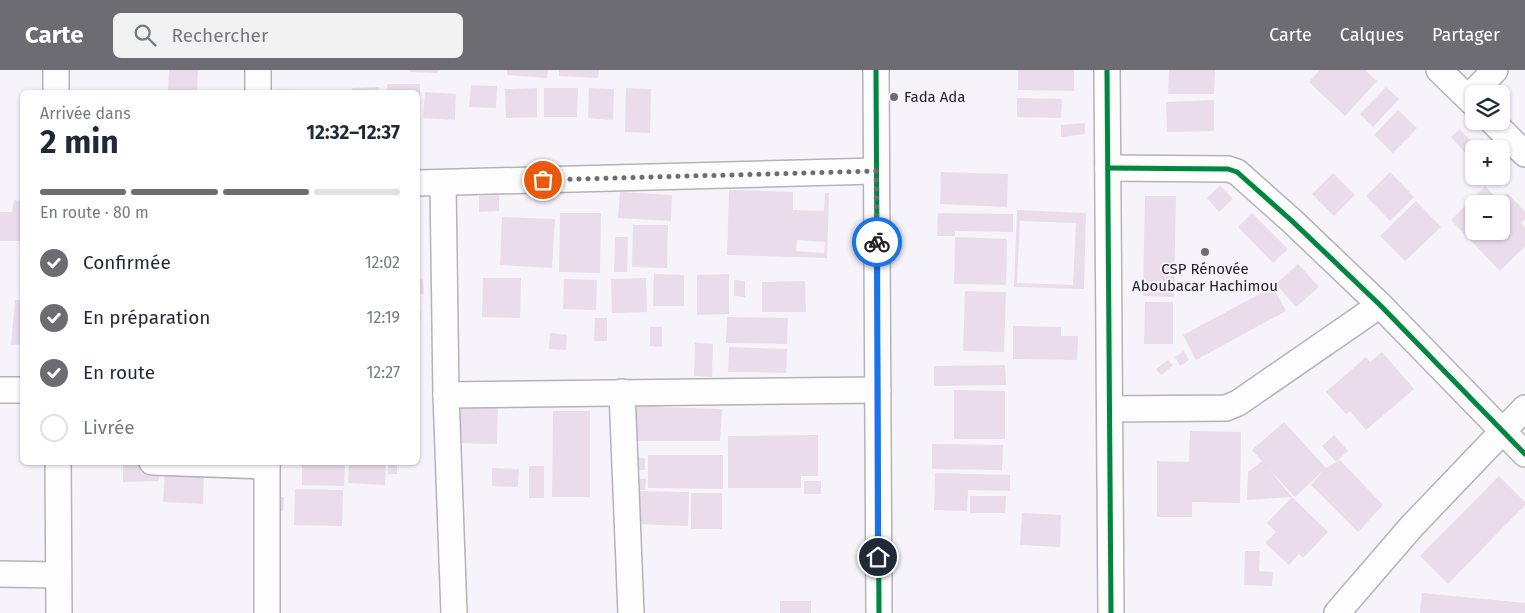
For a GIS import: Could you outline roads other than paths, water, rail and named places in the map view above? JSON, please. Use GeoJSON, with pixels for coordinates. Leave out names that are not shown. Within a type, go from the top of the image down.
{"type":"FeatureCollection","features":[{"type":"Feature","properties":{"kind":"street"},"geometry":{"type":"LineString","coordinates":[[56,70],[56,90]]}},
{"type":"Feature","properties":{"kind":"street"},"geometry":{"type":"LineString","coordinates":[[258,70],[258,90]]}},
{"type":"Feature","properties":{"kind":"street"},"geometry":{"type":"LineString","coordinates":[[876,70],[879,613]]}},
{"type":"Feature","properties":{"kind":"street"},"geometry":{"type":"LineString","coordinates":[[1107,70],[1111,613]]}},
{"type":"Feature","properties":{"kind":"street"},"geometry":{"type":"LineString","coordinates":[[1439,70],[1465,95]]}},
{"type":"Feature","properties":{"kind":"street"},"geometry":{"type":"LineString","coordinates":[[1483,85],[1495,70]]}},
{"type":"Feature","properties":{"kind":"street"},"geometry":{"type":"LineString","coordinates":[[1501,130],[1525,154]]}},
{"type":"Feature","properties":{"kind":"street"},"geometry":{"type":"LineString","coordinates":[[1108,168],[1228,169],[1237,172],[1292,221],[1380,305],[1525,454]]}},
{"type":"Feature","properties":{"kind":"street"},"geometry":{"type":"LineString","coordinates":[[420,183],[876,171]]}},
{"type":"Feature","properties":{"kind":"street"},"geometry":{"type":"LineString","coordinates":[[443,183],[446,395],[454,613]]}},
{"type":"Feature","properties":{"kind":"street"},"geometry":{"type":"LineString","coordinates":[[1110,409],[1226,408],[1238,403],[1380,305]]}},
{"type":"Feature","properties":{"kind":"street"},"geometry":{"type":"LineString","coordinates":[[0,390],[20,390]]}},
{"type":"Feature","properties":{"kind":"street"},"geometry":{"type":"LineString","coordinates":[[446,395],[878,390]]}},
{"type":"Feature","properties":{"kind":"street"},"geometry":{"type":"LineString","coordinates":[[622,392],[631,613]]}},
{"type":"Feature","properties":{"kind":"street"},"geometry":{"type":"LineString","coordinates":[[1337,613],[1412,526],[1525,408]]}},
{"type":"Feature","properties":{"kind":"street"},"geometry":{"type":"LineString","coordinates":[[58,465],[58,613]]}},
{"type":"Feature","properties":{"kind":"street"},"geometry":{"type":"LineString","coordinates":[[267,465],[267,613]]}},
{"type":"Feature","properties":{"kind":"street"},"geometry":{"type":"LineString","coordinates":[[0,574],[58,575]]}},
{"type":"Feature","properties":{"kind":"place","name":"Fada Ada"},"geometry":{"type":"Point","coordinates":[894,97]}},
{"type":"Feature","properties":{"kind":"place","name":"CSP Rénovée Aboubacar Hachimou"},"geometry":{"type":"Point","coordinates":[1205,252]}}]}
